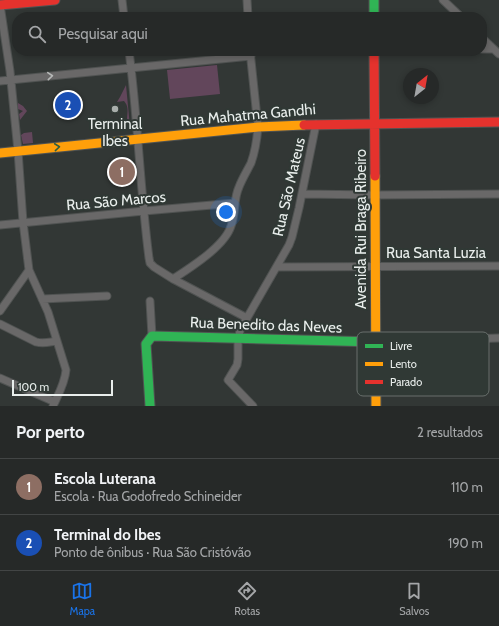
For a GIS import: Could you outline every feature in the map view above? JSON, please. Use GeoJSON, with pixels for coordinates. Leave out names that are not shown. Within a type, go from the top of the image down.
{"type":"FeatureCollection","features":[{"type":"Feature","properties":{"kind":"street"},"geometry":{"type":"LineString","coordinates":[[0,378],[54,404],[66,376],[66,370],[48,312],[29,270],[22,222],[18,151],[11,79],[0,5],[54,0]]}},
{"type":"Feature","properties":{"kind":"street"},"geometry":{"type":"LineString","coordinates":[[122,0],[123,12]]}},
{"type":"Feature","properties":{"kind":"street"},"geometry":{"type":"LineString","coordinates":[[247,0],[248,12]]}},
{"type":"Feature","properties":{"kind":"street"},"geometry":{"type":"LineString","coordinates":[[374,0],[374,12]]}},
{"type":"Feature","properties":{"kind":"street"},"geometry":{"type":"LineString","coordinates":[[443,0],[455,12]]}},
{"type":"Feature","properties":{"kind":"street"},"geometry":{"type":"LineString","coordinates":[[487,43],[499,54]]}},
{"type":"Feature","properties":{"kind":"street"},"geometry":{"type":"LineString","coordinates":[[487,49],[493,49]]}},
{"type":"Feature","properties":{"kind":"street"},"geometry":{"type":"LineString","coordinates":[[130,56],[150,262],[154,267],[173,279],[246,318]]}},
{"type":"Feature","properties":{"kind":"street"},"geometry":{"type":"LineString","coordinates":[[0,80],[131,68],[234,56]]}},
{"type":"Feature","properties":{"kind":"street"},"geometry":{"type":"LineString","coordinates":[[173,279],[200,261],[226,236],[232,225],[238,188],[251,162],[257,136],[258,127],[251,56]]}},
{"type":"Feature","properties":{"kind":"street","name":"Avenida Rui Braga Ribeiro"},"geometry":{"type":"LineString","coordinates":[[374,56],[376,332]]}},
{"type":"Feature","properties":{"kind":"street","name":"Rua Mahatma Gandhi"},"geometry":{"type":"LineString","coordinates":[[0,153],[258,127],[375,122],[499,122]]}},
{"type":"Feature","properties":{"kind":"street","name":"Rua São Mateus"},"geometry":{"type":"LineString","coordinates":[[238,338],[246,318],[291,241],[316,124]]}},
{"type":"Feature","properties":{"kind":"street"},"geometry":{"type":"LineString","coordinates":[[302,194],[499,194]]}},
{"type":"Feature","properties":{"kind":"street","name":"Rua São Marcos"},"geometry":{"type":"LineString","coordinates":[[0,225],[235,203]]}},
{"type":"Feature","properties":{"kind":"street","name":"Rua Santa Luzia"},"geometry":{"type":"LineString","coordinates":[[277,267],[499,266]]}},
{"type":"Feature","properties":{"kind":"street"},"geometry":{"type":"LineString","coordinates":[[0,312],[29,270]]}},
{"type":"Feature","properties":{"kind":"street"},"geometry":{"type":"LineString","coordinates":[[42,299],[107,296]]}},
{"type":"Feature","properties":{"kind":"street"},"geometry":{"type":"LineString","coordinates":[[150,302],[152,336],[146,344],[150,406]]}},
{"type":"Feature","properties":{"kind":"street"},"geometry":{"type":"LineString","coordinates":[[0,324],[36,342],[47,343],[57,341]]}},
{"type":"Feature","properties":{"kind":"street","name":"Rua Benedito das Neves"},"geometry":{"type":"LineString","coordinates":[[152,336],[357,341]]}},
{"type":"Feature","properties":{"kind":"street"},"geometry":{"type":"LineString","coordinates":[[238,338],[238,359],[234,371],[228,380],[253,406]]}},
{"type":"Feature","properties":{"kind":"street","name":"Rua Benedito das Neves"},"geometry":{"type":"LineString","coordinates":[[489,338],[499,338]]}},
{"type":"Feature","properties":{"kind":"shaded area"},"geometry":{"type":"Polygon","coordinates":[[[217,65],[220,94],[170,99],[167,70],[217,65]]]}},
{"type":"Feature","properties":{"kind":"shaded area"},"geometry":{"type":"Polygon","coordinates":[[[126,85],[130,127],[127,121],[128,111],[126,104],[124,101],[117,102],[126,85]]]}},
{"type":"Feature","properties":{"kind":"shaded area"},"geometry":{"type":"Polygon","coordinates":[[[18,103],[27,111],[20,120],[19,114],[23,111],[18,109],[18,103]]]}},
{"type":"Feature","properties":{"kind":"shaded area"},"geometry":{"type":"Polygon","coordinates":[[[32,132],[33,143],[23,144],[21,135],[32,132]]]}},
{"type":"Feature","properties":{"kind":"traffic: fast"},"geometry":{"type":"LineString","coordinates":[[374,0],[374,12]]}},
{"type":"Feature","properties":{"kind":"traffic: fast"},"geometry":{"type":"LineString","coordinates":[[150,406],[146,344],[152,336],[357,341]]}},
{"type":"Feature","properties":{"kind":"traffic: slow"},"geometry":{"type":"LineString","coordinates":[[0,153],[258,127],[304,125]]}},
{"type":"Feature","properties":{"kind":"traffic: slow"},"geometry":{"type":"LineString","coordinates":[[375,176],[376,332]]}},
{"type":"Feature","properties":{"kind":"traffic: slow"},"geometry":{"type":"LineString","coordinates":[[376,396],[376,406]]}},
{"type":"Feature","properties":{"kind":"traffic: jam"},"geometry":{"type":"LineString","coordinates":[[0,5],[55,0]]}},
{"type":"Feature","properties":{"kind":"traffic: jam"},"geometry":{"type":"LineString","coordinates":[[374,56],[375,176]]}},
{"type":"Feature","properties":{"kind":"traffic: jam"},"geometry":{"type":"LineString","coordinates":[[304,125],[499,122]]}},
{"type":"Feature","properties":{"kind":"place","name":"Terminal do Ibes"},"geometry":{"type":"Point","coordinates":[68,105]}},
{"type":"Feature","properties":{"kind":"place","name":"Terminal Ibes"},"geometry":{"type":"Point","coordinates":[115,109]}},
{"type":"Feature","properties":{"kind":"place","name":"Escola Luterana"},"geometry":{"type":"Point","coordinates":[122,172]}}]}
